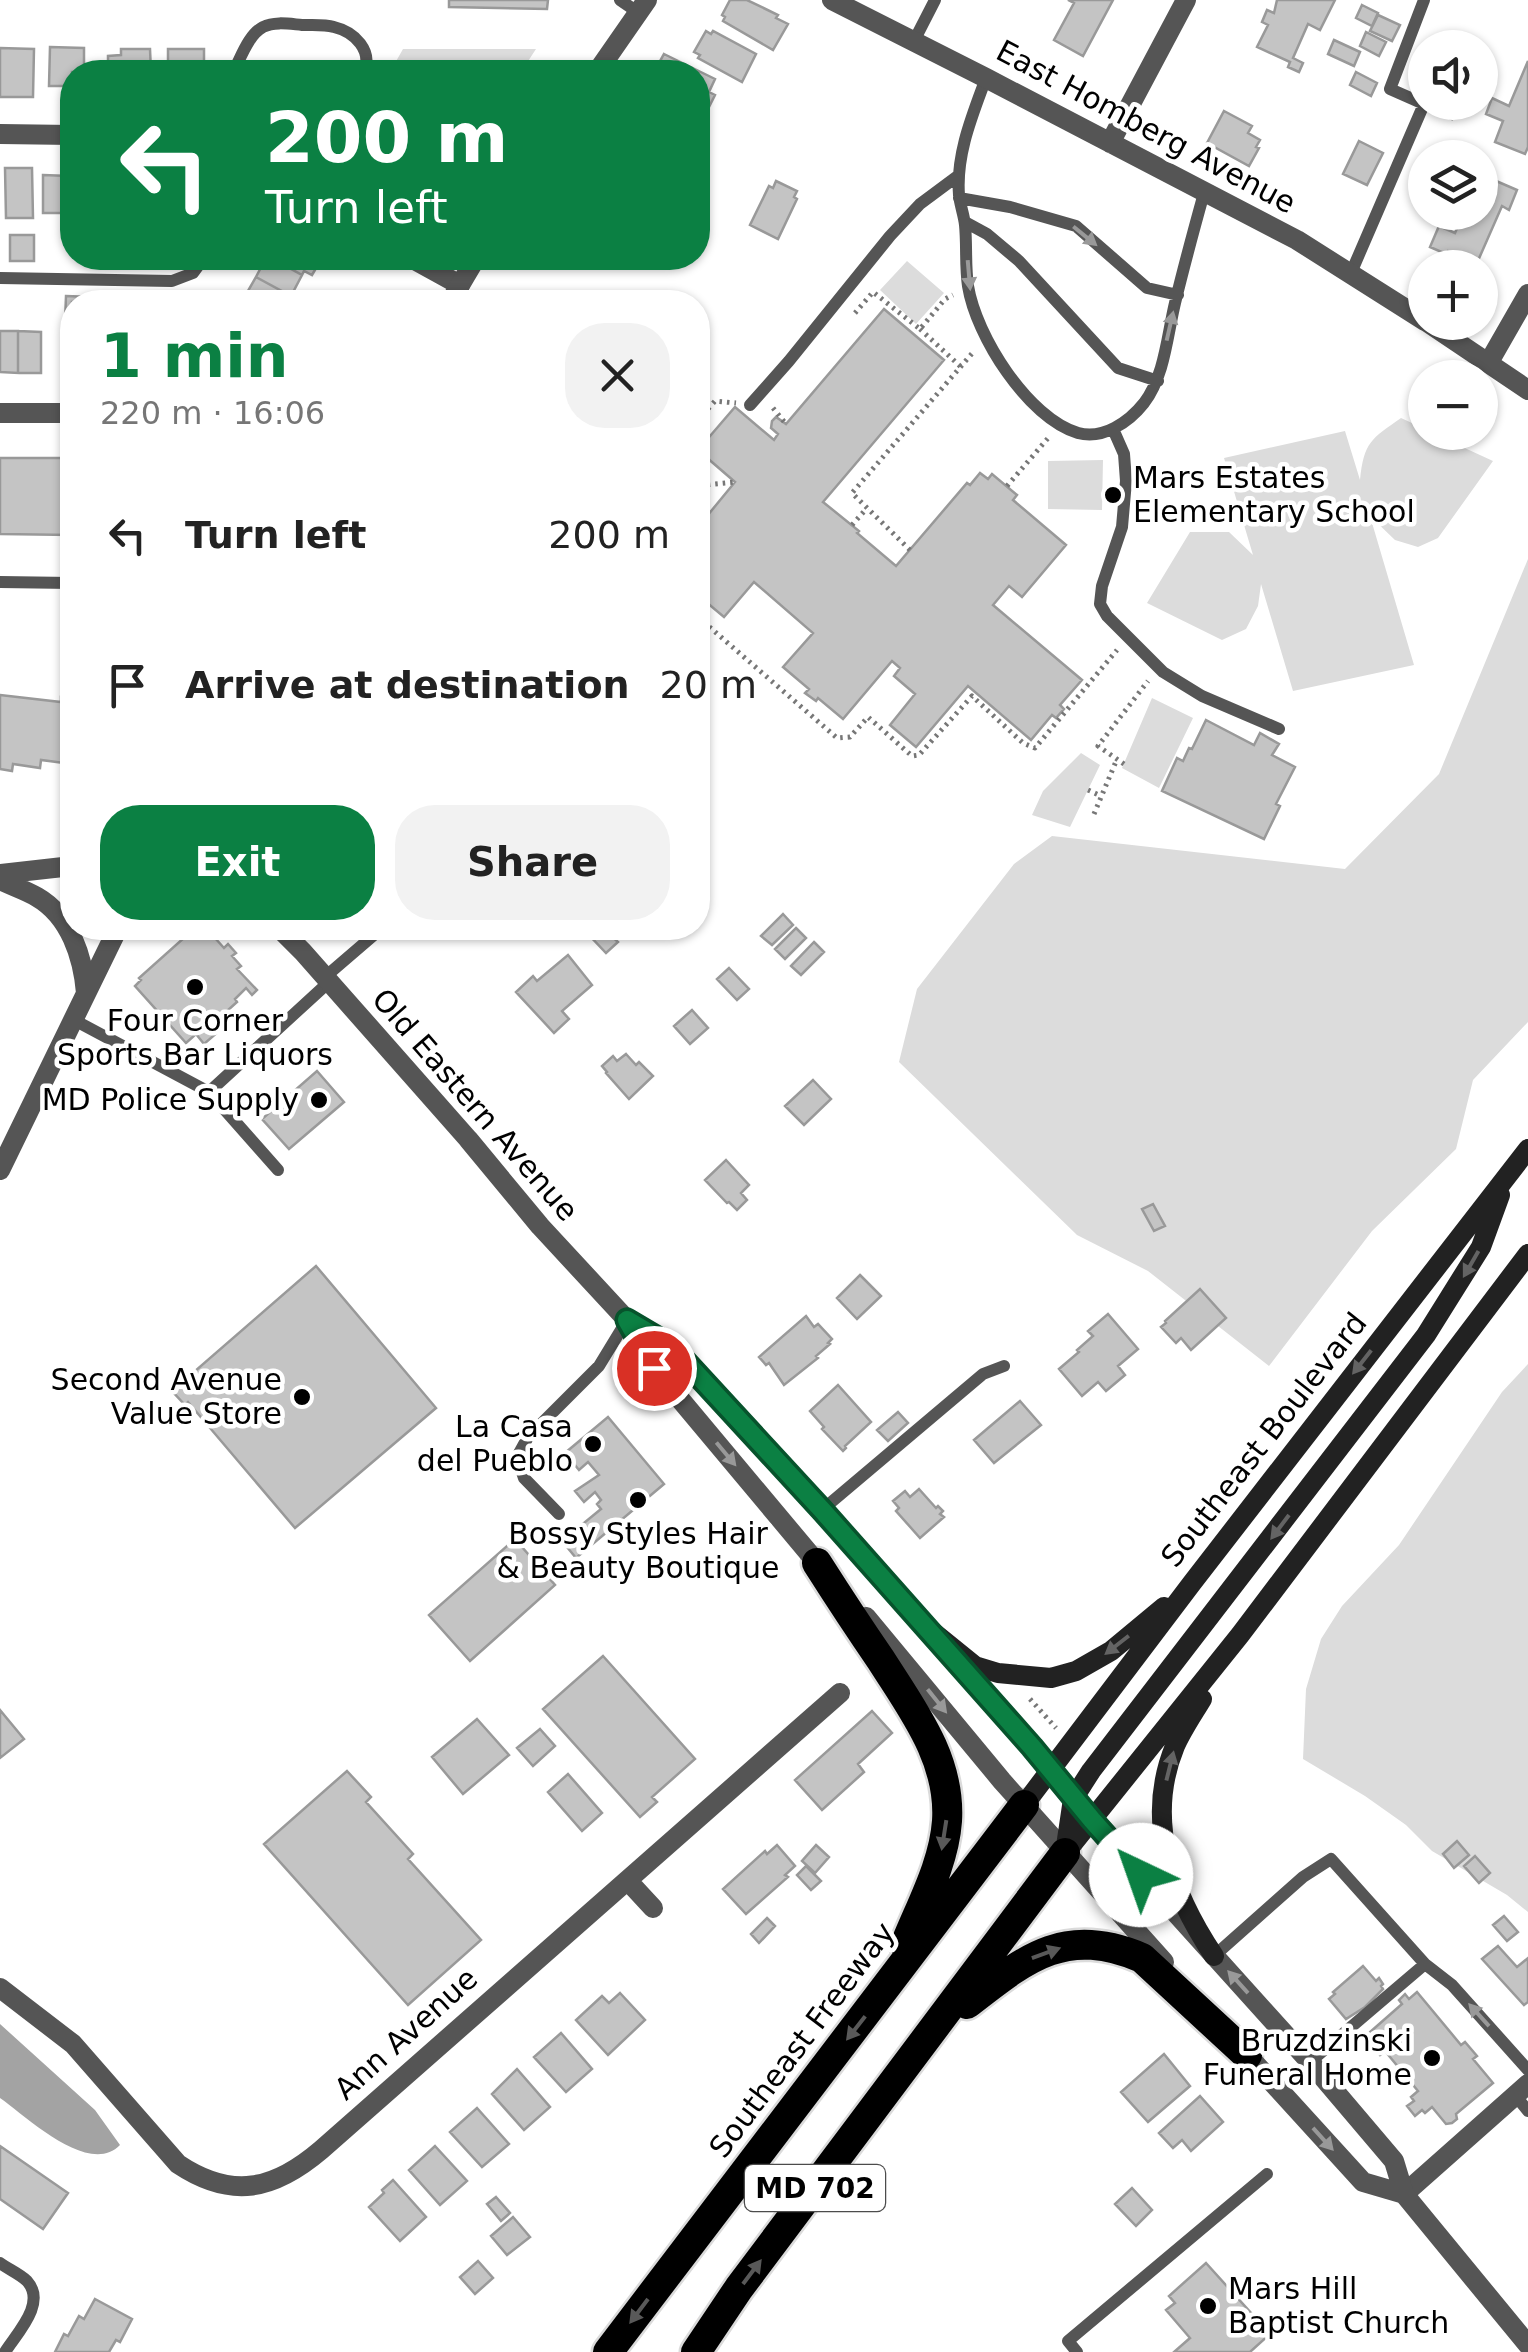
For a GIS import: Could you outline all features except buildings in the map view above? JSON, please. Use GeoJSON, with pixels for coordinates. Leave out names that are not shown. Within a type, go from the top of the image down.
{"type":"FeatureCollection","features":[{"type":"Feature","properties":{"kind":"highway"},"geometry":{"type":"LineString","coordinates":[[817,1563],[917,1716],[944,1778],[947,1819],[942,1850],[886,1989]]}},
{"type":"Feature","properties":{"kind":"highway","name":"Southeast Freeway"},"geometry":{"type":"LineString","coordinates":[[608,2352],[1024,1806]]}},
{"type":"Feature","properties":{"kind":"highway","name":"MD 702"},"geometry":{"type":"LineString","coordinates":[[696,2352],[1065,1853]]}},
{"type":"Feature","properties":{"kind":"highway"},"geometry":{"type":"LineString","coordinates":[[937,2027],[1018,1965],[1048,1950],[1103,1945],[1142,1958],[1247,2055]]}},
{"type":"Feature","properties":{"kind":"main road","name":"Southeast Boulevard"},"geometry":{"type":"LineString","coordinates":[[1051,1770],[1528,1148]]}},
{"type":"Feature","properties":{"kind":"main road"},"geometry":{"type":"LineString","coordinates":[[1065,1853],[1074,1799],[1091,1770],[1426,1335],[1481,1247],[1508,1174]]}},
{"type":"Feature","properties":{"kind":"main road","name":"MD 702"},"geometry":{"type":"LineString","coordinates":[[1065,1853],[1240,1635],[1528,1254]]}},
{"type":"Feature","properties":{"kind":"main road"},"geometry":{"type":"LineString","coordinates":[[917,1619],[975,1666],[1051,1678],[1076,1672],[1111,1651],[1192,1583]]}},
{"type":"Feature","properties":{"kind":"main road"},"geometry":{"type":"LineString","coordinates":[[1214,1956],[1192,1924],[1168,1864],[1162,1829],[1163,1798],[1176,1744],[1240,1635]]}},
{"type":"Feature","properties":{"kind":"main road","name":"Southeast Freeway"},"geometry":{"type":"LineString","coordinates":[[1024,1806],[1051,1770]]}},
{"type":"Feature","properties":{"kind":"street"},"geometry":{"type":"LineString","coordinates":[[1110,143],[1186,0]]}},
{"type":"Feature","properties":{"kind":"street","name":"East Homberg Avenue"},"geometry":{"type":"LineString","coordinates":[[838,1],[1297,240],[1408,310]]}},
{"type":"Feature","properties":{"kind":"street"},"geometry":{"type":"LineString","coordinates":[[606,60],[643,6]]}},
{"type":"Feature","properties":{"kind":"street"},"geometry":{"type":"LineString","coordinates":[[0,134],[60,136]]}},
{"type":"Feature","properties":{"kind":"street"},"geometry":{"type":"LineString","coordinates":[[425,270],[449,290]]}},
{"type":"Feature","properties":{"kind":"street"},"geometry":{"type":"LineString","coordinates":[[1490,360],[1528,294]]}},
{"type":"Feature","properties":{"kind":"street","name":"East Homberg Avenue"},"geometry":{"type":"LineString","coordinates":[[1454,340],[1486,360]]}},
{"type":"Feature","properties":{"kind":"street","name":"East Homberg Avenue"},"geometry":{"type":"LineString","coordinates":[[1498,368],[1528,390]]}},
{"type":"Feature","properties":{"kind":"street"},"geometry":{"type":"LineString","coordinates":[[0,413],[60,413]]}},
{"type":"Feature","properties":{"kind":"street"},"geometry":{"type":"LineString","coordinates":[[0,877],[60,865]]}},
{"type":"Feature","properties":{"kind":"street"},"geometry":{"type":"LineString","coordinates":[[0,877],[39,898],[60,916]]}},
{"type":"Feature","properties":{"kind":"street"},"geometry":{"type":"LineString","coordinates":[[74,940],[86,993]]}},
{"type":"Feature","properties":{"kind":"street"},"geometry":{"type":"LineString","coordinates":[[0,1170],[112,940]]}},
{"type":"Feature","properties":{"kind":"street","name":"Old Eastern Avenue"},"geometry":{"type":"LineString","coordinates":[[298,940],[540,1226],[627,1320],[654,1368],[1065,1853],[1362,2182],[1404,2194]]}},
{"type":"Feature","properties":{"kind":"street","name":"Old Eastern Avenue"},"geometry":{"type":"LineString","coordinates":[[627,1320],[671,1346],[822,1510],[1092,1820],[1310,2062],[1394,2161],[1404,2194],[1528,2346]]}},
{"type":"Feature","properties":{"kind":"street","name":"Ann Avenue"},"geometry":{"type":"LineString","coordinates":[[0,1988],[73,2044],[178,2164],[198,2178],[217,2184],[272,2181],[300,2168],[840,1693]]}},
{"type":"Feature","properties":{"kind":"street"},"geometry":{"type":"LineString","coordinates":[[628,1880],[653,1908]]}},
{"type":"Feature","properties":{"kind":"street"},"geometry":{"type":"LineString","coordinates":[[1404,2194],[1524,2097]]}},
{"type":"Feature","properties":{"kind":"lane"},"geometry":{"type":"LineString","coordinates":[[620,0],[643,6]]}},
{"type":"Feature","properties":{"kind":"lane"},"geometry":{"type":"LineString","coordinates":[[914,41],[935,0]]}},
{"type":"Feature","properties":{"kind":"lane"},"geometry":{"type":"LineString","coordinates":[[1351,273],[1424,104],[1390,89],[1424,0]]}},
{"type":"Feature","properties":{"kind":"lane"},"geometry":{"type":"LineString","coordinates":[[240,60],[263,27],[280,23],[334,27],[356,36],[367,60]]}},
{"type":"Feature","properties":{"kind":"lane"},"geometry":{"type":"LineString","coordinates":[[986,78],[965,137],[959,175],[968,287],[978,319],[1015,382],[1042,412],[1078,433],[1097,435],[1113,429],[1133,416],[1158,381],[1204,192]]}},
{"type":"Feature","properties":{"kind":"lane"},"geometry":{"type":"LineString","coordinates":[[750,405],[890,236],[920,204],[959,175]]}},
{"type":"Feature","properties":{"kind":"lane"},"geometry":{"type":"LineString","coordinates":[[960,198],[1076,226],[1147,288],[1178,295]]}},
{"type":"Feature","properties":{"kind":"lane"},"geometry":{"type":"LineString","coordinates":[[965,222],[987,234],[1019,261],[1118,368],[1158,381]]}},
{"type":"Feature","properties":{"kind":"lane"},"geometry":{"type":"LineString","coordinates":[[0,278],[172,281],[194,270]]}},
{"type":"Feature","properties":{"kind":"lane"},"geometry":{"type":"LineString","coordinates":[[1113,429],[1124,454],[1126,481],[1122,528],[1102,586],[1100,604],[1107,616],[1164,672],[1202,696],[1279,729]]}},
{"type":"Feature","properties":{"kind":"lane"},"geometry":{"type":"LineString","coordinates":[[0,582],[60,583]]}},
{"type":"Feature","properties":{"kind":"lane"},"geometry":{"type":"LineString","coordinates":[[208,1092],[369,940]]}},
{"type":"Feature","properties":{"kind":"lane"},"geometry":{"type":"LineString","coordinates":[[74,1020],[208,1092],[278,1170]]}},
{"type":"Feature","properties":{"kind":"lane"},"geometry":{"type":"LineString","coordinates":[[558,1514],[524,1478],[517,1457],[528,1437],[599,1366],[627,1320]]}},
{"type":"Feature","properties":{"kind":"lane"},"geometry":{"type":"LineString","coordinates":[[822,1510],[983,1374],[1004,1366]]}},
{"type":"Feature","properties":{"kind":"lane"},"geometry":{"type":"LineString","coordinates":[[1214,1956],[1303,1877],[1331,1859],[1528,2070]]}},
{"type":"Feature","properties":{"kind":"lane"},"geometry":{"type":"LineString","coordinates":[[1310,2062],[1426,1964]]}},
{"type":"Feature","properties":{"kind":"lane"},"geometry":{"type":"LineString","coordinates":[[1077,2352],[1068,2342],[1267,2174]]}},
{"type":"Feature","properties":{"kind":"lane"},"geometry":{"type":"LineString","coordinates":[[0,2263],[28,2282],[34,2296],[33,2309],[6,2352]]}},
{"type":"Feature","properties":{"kind":"path"},"geometry":{"type":"LineString","coordinates":[[920,329],[945,299],[968,287]]}},
{"type":"Feature","properties":{"kind":"path"},"geometry":{"type":"LineString","coordinates":[[845,324],[873,292],[961,367]]}},
{"type":"Feature","properties":{"kind":"path"},"geometry":{"type":"LineString","coordinates":[[910,550],[852,494],[987,336]]}},
{"type":"Feature","properties":{"kind":"path"},"geometry":{"type":"LineString","coordinates":[[710,407],[715,401],[750,405]]}},
{"type":"Feature","properties":{"kind":"path"},"geometry":{"type":"LineString","coordinates":[[773,408],[786,424]]}},
{"type":"Feature","properties":{"kind":"path"},"geometry":{"type":"LineString","coordinates":[[1007,486],[1061,424]]}},
{"type":"Feature","properties":{"kind":"path"},"geometry":{"type":"LineString","coordinates":[[710,485],[735,482]]}},
{"type":"Feature","properties":{"kind":"path"},"geometry":{"type":"LineString","coordinates":[[852,525],[867,508]]}},
{"type":"Feature","properties":{"kind":"path"},"geometry":{"type":"LineString","coordinates":[[710,628],[837,738],[850,737],[868,717],[912,756],[919,755],[972,696],[1023,743],[1035,748],[1129,636]]}},
{"type":"Feature","properties":{"kind":"path"},"geometry":{"type":"LineString","coordinates":[[1124,764],[1098,746],[1148,682],[1164,672]]}},
{"type":"Feature","properties":{"kind":"path"},"geometry":{"type":"LineString","coordinates":[[1094,814],[1117,759]]}},
{"type":"Feature","properties":{"kind":"path"},"geometry":{"type":"LineString","coordinates":[[1088,790],[1102,796]]}},
{"type":"Feature","properties":{"kind":"path"},"geometry":{"type":"LineString","coordinates":[[1028,1696],[1059,1731]]}},
{"type":"Feature","properties":{"kind":"shaded area"},"geometry":{"type":"Polygon","coordinates":[[[403,49],[536,49],[529,60],[397,60],[403,49]]]}},
{"type":"Feature","properties":{"kind":"shaded area"},"geometry":{"type":"Polygon","coordinates":[[[907,261],[944,293],[916,324],[880,290],[907,261]]]}},
{"type":"Feature","properties":{"kind":"shaded area"},"geometry":{"type":"Polygon","coordinates":[[[1401,418],[1408,421],[1408,450],[1469,450],[1493,461],[1438,538],[1418,547],[1395,540],[1370,516],[1414,665],[1293,691],[1261,584],[1258,606],[1246,629],[1222,640],[1147,603],[1190,532],[1229,532],[1253,555],[1224,458],[1345,431],[1360,480],[1364,457],[1382,431],[1401,418]]]}},
{"type":"Feature","properties":{"kind":"shaded area"},"geometry":{"type":"Polygon","coordinates":[[[1103,460],[1102,510],[1048,509],[1048,461],[1103,460]]]}},
{"type":"Feature","properties":{"kind":"shaded area"},"geometry":{"type":"Polygon","coordinates":[[[1528,559],[1528,1022],[1473,1080],[1456,1149],[1372,1231],[1269,1366],[1148,1271],[1077,1235],[899,1062],[917,989],[1014,864],[1052,836],[1345,869],[1439,774],[1528,559]]]}},
{"type":"Feature","properties":{"kind":"shaded area"},"geometry":{"type":"Polygon","coordinates":[[[1152,698],[1193,718],[1159,788],[1122,768],[1152,698]]]}},
{"type":"Feature","properties":{"kind":"shaded area"},"geometry":{"type":"Polygon","coordinates":[[[1081,753],[1100,765],[1070,827],[1032,815],[1043,791],[1081,753]]]}},
{"type":"Feature","properties":{"kind":"shaded area"},"geometry":{"type":"Polygon","coordinates":[[[1528,1364],[1528,1912],[1507,1895],[1432,1851],[1406,1825],[1365,1796],[1303,1759],[1306,1689],[1321,1639],[1342,1606],[1399,1545],[1502,1392],[1528,1364]]]}},
{"type":"Feature","properties":{"kind":"shaded area"},"geometry":{"type":"Polygon","coordinates":[[[0,2024],[95,2110],[120,2145],[107,2153],[76,2149],[42,2130],[0,2098],[0,2024]]]}},
{"type":"Feature","properties":{"kind":"place","name":"Mars Estates Elementary School"},"geometry":{"type":"Point","coordinates":[1113,495]}},
{"type":"Feature","properties":{"kind":"place","name":"Four Corner Sports Bar Liquors"},"geometry":{"type":"Point","coordinates":[195,987]}},
{"type":"Feature","properties":{"kind":"place","name":"MD Police Supply"},"geometry":{"type":"Point","coordinates":[319,1100]}},
{"type":"Feature","properties":{"kind":"place","name":"Second Avenue Value Store"},"geometry":{"type":"Point","coordinates":[302,1397]}},
{"type":"Feature","properties":{"kind":"place","name":"La Casa del Pueblo"},"geometry":{"type":"Point","coordinates":[593,1444]}},
{"type":"Feature","properties":{"kind":"place","name":"Bossy Styles Hair & Beauty Boutique"},"geometry":{"type":"Point","coordinates":[638,1500]}},
{"type":"Feature","properties":{"kind":"place","name":"Bruzdzinski Funeral Home"},"geometry":{"type":"Point","coordinates":[1432,2058]}},
{"type":"Feature","properties":{"kind":"place","name":"Mars Hill Baptist Church"},"geometry":{"type":"Point","coordinates":[1208,2306]}},
{"type":"Feature","properties":{"kind":"route"},"geometry":{"type":"LineString","coordinates":[[654,1368],[627,1320],[671,1346],[846,1536],[1141,1875]]}}]}
